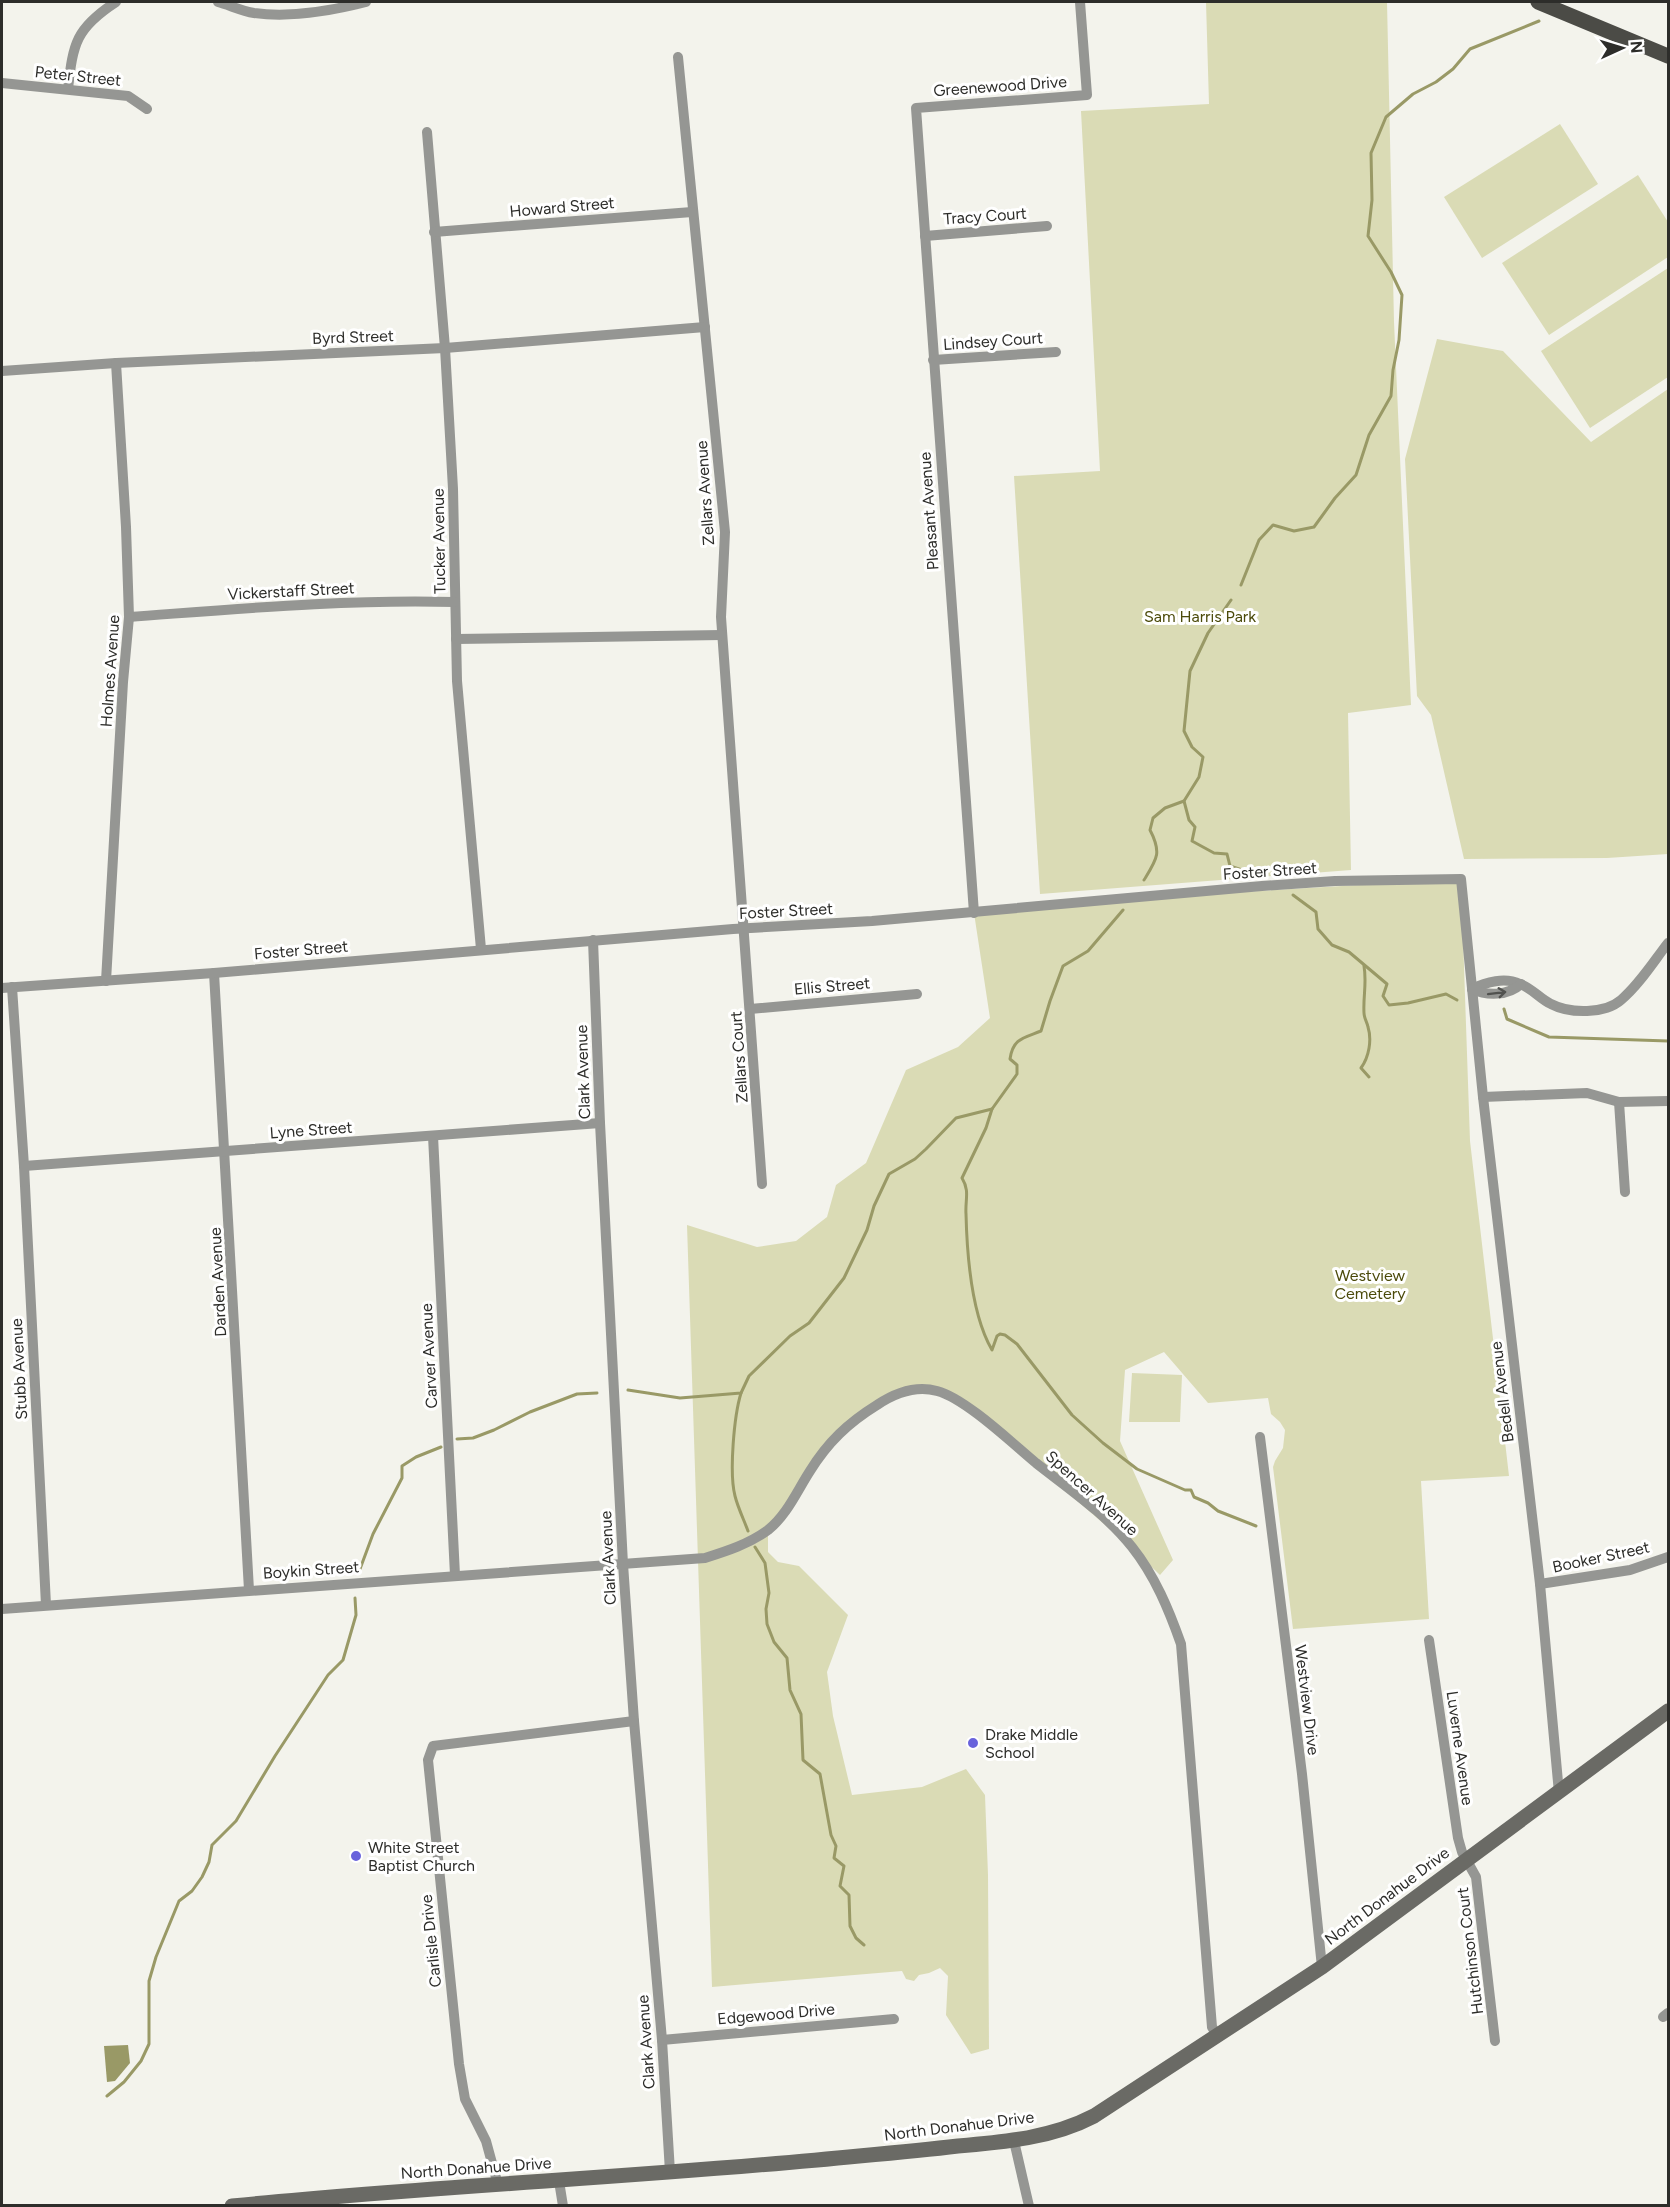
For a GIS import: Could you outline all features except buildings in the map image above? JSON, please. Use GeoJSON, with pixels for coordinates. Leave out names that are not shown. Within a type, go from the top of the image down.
{"type":"FeatureCollection","features":[{"type":"Feature","properties":{"kind":"main road"},"geometry":{"type":"LineString","coordinates":[[1538,2],[1668,56]]}},
{"type":"Feature","properties":{"kind":"street"},"geometry":{"type":"LineString","coordinates":[[68,89],[72,53],[80,34],[99,13],[116,2]]}},
{"type":"Feature","properties":{"kind":"street"},"geometry":{"type":"LineString","coordinates":[[218,2],[251,12],[278,15],[330,5],[366,2]]}},
{"type":"Feature","properties":{"kind":"street","name":"Greenewood Drive"},"geometry":{"type":"LineString","coordinates":[[916,108],[1087,95],[1080,2]]}},
{"type":"Feature","properties":{"kind":"street","name":"Zellars Avenue"},"geometry":{"type":"LineString","coordinates":[[678,57],[725,532],[721,617],[744,928]]}},
{"type":"Feature","properties":{"kind":"street","name":"Peter Street"},"geometry":{"type":"LineString","coordinates":[[2,83],[128,96],[147,109]]}},
{"type":"Feature","properties":{"kind":"street","name":"Pleasant Avenue"},"geometry":{"type":"LineString","coordinates":[[916,108],[974,913]]}},
{"type":"Feature","properties":{"kind":"street","name":"Tucker Avenue"},"geometry":{"type":"LineString","coordinates":[[427,132],[445,348],[453,489],[457,681],[481,949]]}},
{"type":"Feature","properties":{"kind":"street","name":"Howard Street"},"geometry":{"type":"LineString","coordinates":[[434,232],[692,212]]}},
{"type":"Feature","properties":{"kind":"street","name":"Tracy Court"},"geometry":{"type":"LineString","coordinates":[[925,236],[1047,226]]}},
{"type":"Feature","properties":{"kind":"street","name":"Byrd Street"},"geometry":{"type":"LineString","coordinates":[[2,371],[116,363],[445,348],[705,327]]}},
{"type":"Feature","properties":{"kind":"street","name":"Lindsey Court"},"geometry":{"type":"LineString","coordinates":[[933,360],[1056,352]]}},
{"type":"Feature","properties":{"kind":"street","name":"Holmes Avenue"},"geometry":{"type":"LineString","coordinates":[[106,981],[123,682],[129,617],[126,515],[116,363]]}},
{"type":"Feature","properties":{"kind":"street","name":"Vickerstaff Street"},"geometry":{"type":"LineString","coordinates":[[129,617],[339,602],[455,602]]}},
{"type":"Feature","properties":{"kind":"street"},"geometry":{"type":"LineString","coordinates":[[456,639],[722,635]]}},
{"type":"Feature","properties":{"kind":"street","name":"Foster Street"},"geometry":{"type":"LineString","coordinates":[[7,988],[214,973],[744,928],[974,913],[1262,886],[1335,881],[1461,879],[1472,989]]}},
{"type":"Feature","properties":{"kind":"street","name":"Zellars Court"},"geometry":{"type":"LineString","coordinates":[[744,928],[762,1184]]}},
{"type":"Feature","properties":{"kind":"street","name":"Clark Avenue"},"geometry":{"type":"LineString","coordinates":[[593,940],[623,1564],[634,1721],[662,2040],[670,2172]]}},
{"type":"Feature","properties":{"kind":"street"},"geometry":{"type":"LineString","coordinates":[[1472,989],[1484,995],[1513,991],[1521,984],[1552,1005],[1565,1009],[1583,1010],[1609,1007],[1622,999],[1668,943]]}},
{"type":"Feature","properties":{"kind":"street","name":"Darden Avenue"},"geometry":{"type":"LineString","coordinates":[[214,973],[226,1151],[249,1590]]}},
{"type":"Feature","properties":{"kind":"street","name":"Stubb Avenue"},"geometry":{"type":"LineString","coordinates":[[7,988],[24,1166],[46,1605]]}},
{"type":"Feature","properties":{"kind":"street","name":"Bedell Avenue"},"geometry":{"type":"LineString","coordinates":[[1472,989],[1540,1584],[1559,1792]]}},
{"type":"Feature","properties":{"kind":"street","name":"Ellis Street"},"geometry":{"type":"LineString","coordinates":[[750,1009],[917,994]]}},
{"type":"Feature","properties":{"kind":"street"},"geometry":{"type":"LineString","coordinates":[[1483,1097],[1587,1093],[1619,1101],[1668,1101]]}},
{"type":"Feature","properties":{"kind":"street"},"geometry":{"type":"LineString","coordinates":[[1619,1101],[1625,1192]]}},
{"type":"Feature","properties":{"kind":"street","name":"Lyne Street"},"geometry":{"type":"LineString","coordinates":[[24,1166],[600,1123]]}},
{"type":"Feature","properties":{"kind":"street","name":"Carver Avenue"},"geometry":{"type":"LineString","coordinates":[[433,1136],[455,1575]]}},
{"type":"Feature","properties":{"kind":"street","name":"Spencer Avenue"},"geometry":{"type":"LineString","coordinates":[[623,1564],[705,1558],[738,1547],[768,1530],[791,1503],[832,1440],[860,1416],[890,1397],[914,1389],[938,1391],[969,1408],[1107,1521],[1132,1548],[1169,1609],[1181,1644],[1212,2027],[1217,2035]]}},
{"type":"Feature","properties":{"kind":"street","name":"Westview Drive"},"geometry":{"type":"LineString","coordinates":[[1260,1437],[1302,1774],[1322,1966]]}},
{"type":"Feature","properties":{"kind":"street","name":"Booker Street"},"geometry":{"type":"LineString","coordinates":[[1540,1584],[1630,1570],[1668,1557]]}},
{"type":"Feature","properties":{"kind":"street","name":"Boykin Street"},"geometry":{"type":"LineString","coordinates":[[2,1609],[623,1564]]}},
{"type":"Feature","properties":{"kind":"street","name":"Luverne Avenue"},"geometry":{"type":"LineString","coordinates":[[1429,1640],[1458,1838],[1466,1859]]}},
{"type":"Feature","properties":{"kind":"street","name":"North Donahue Drive"},"geometry":{"type":"LineString","coordinates":[[232,2205],[349,2200],[1014,2141],[1063,2130],[1094,2116],[1322,1966],[1668,1711]]}},
{"type":"Feature","properties":{"kind":"street","name":"Carlisle Drive"},"geometry":{"type":"LineString","coordinates":[[498,2185],[486,2141],[465,2099],[459,2064],[428,1760],[433,1746],[634,1721]]}},
{"type":"Feature","properties":{"kind":"street","name":"Hutchinson Court"},"geometry":{"type":"LineString","coordinates":[[1466,1859],[1476,1877],[1495,2041]]}},
{"type":"Feature","properties":{"kind":"street","name":"Edgewood Drive"},"geometry":{"type":"LineString","coordinates":[[662,2040],[894,2019]]}},
{"type":"Feature","properties":{"kind":"street"},"geometry":{"type":"LineString","coordinates":[[1014,2141],[1029,2205]]}},
{"type":"Feature","properties":{"kind":"street"},"geometry":{"type":"LineString","coordinates":[[559,2181],[563,2205]]}},
{"type":"Feature","properties":{"kind":"green space","name":"Sam Harris Park"},"geometry":{"type":"Polygon","coordinates":[[[1206,2],[1387,2],[1394,322],[1411,705],[1348,713],[1351,870],[1040,894],[1014,476],[1100,471],[1081,111],[1209,104],[1206,2]]]}},
{"type":"Feature","properties":{"kind":"green space"},"geometry":{"type":"Polygon","coordinates":[[[1560,124],[1598,184],[1482,258],[1444,197],[1560,124]]]}},
{"type":"Feature","properties":{"kind":"green space"},"geometry":{"type":"Polygon","coordinates":[[[1638,175],[1668,222],[1668,257],[1549,335],[1502,263],[1638,175]]]}},
{"type":"Feature","properties":{"kind":"green space"},"geometry":{"type":"Polygon","coordinates":[[[1668,268],[1668,377],[1590,428],[1541,351],[1668,268]]]}},
{"type":"Feature","properties":{"kind":"green space"},"geometry":{"type":"Polygon","coordinates":[[[1437,339],[1503,351],[1591,442],[1668,389],[1668,854],[1607,858],[1464,859],[1431,715],[1417,696],[1405,459],[1437,339]]]}},
{"type":"Feature","properties":{"kind":"green space","name":"Westview Cemetery"},"geometry":{"type":"Polygon","coordinates":[[[1461,879],[1470,1141],[1509,1476],[1421,1481],[1429,1619],[1293,1629],[1273,1467],[1283,1448],[1285,1430],[1271,1414],[1268,1398],[1208,1403],[1164,1352],[1125,1370],[1120,1441],[1173,1560],[1160,1575],[1132,1548],[969,1408],[938,1391],[902,1392],[832,1440],[768,1530],[768,1552],[778,1562],[799,1566],[848,1615],[827,1672],[833,1716],[852,1795],[922,1787],[966,1769],[985,1795],[989,2049],[971,2054],[946,2015],[948,1976],[940,1968],[919,1975],[914,1981],[906,1979],[902,1971],[712,1987],[687,1225],[757,1247],[796,1241],[827,1217],[836,1185],[866,1163],[906,1070],[958,1047],[990,1018],[974,913],[1088,901],[1461,879]]]}},
{"type":"Feature","properties":{"kind":"green space"},"geometry":{"type":"Polygon","coordinates":[[[1132,1373],[1182,1375],[1180,1422],[1129,1422],[1132,1373]]]}},
{"type":"Feature","properties":{"kind":"shaded area"},"geometry":{"type":"Polygon","coordinates":[[[128,2045],[130,2063],[115,2081],[107,2082],[104,2046],[128,2045]]]}},
{"type":"Feature","properties":{"kind":"waterway"},"geometry":{"type":"LineString","coordinates":[[1241,585],[1259,540],[1273,525],[1294,531],[1314,527],[1335,498],[1356,475],[1369,435],[1391,396],[1399,340],[1402,295],[1391,272],[1368,236],[1372,200],[1371,153],[1386,117],[1413,94],[1436,82],[1453,69],[1470,49],[1539,21]]}},
{"type":"Feature","properties":{"kind":"waterway"},"geometry":{"type":"LineString","coordinates":[[1144,880],[1152,867],[1157,850],[1150,830],[1153,818],[1165,808],[1184,801],[1199,777],[1203,757],[1192,747],[1184,731],[1190,671],[1208,633],[1231,600]]}},
{"type":"Feature","properties":{"kind":"waterway"},"geometry":{"type":"LineString","coordinates":[[1184,801],[1189,820],[1195,827],[1192,841],[1214,853],[1227,854],[1230,866],[1248,872]]}},
{"type":"Feature","properties":{"kind":"waterway"},"geometry":{"type":"LineString","coordinates":[[1293,895],[1316,912],[1318,929],[1332,945],[1349,952],[1387,984],[1383,996],[1389,1005],[1446,994],[1457,1000]]}},
{"type":"Feature","properties":{"kind":"waterway"},"geometry":{"type":"LineString","coordinates":[[1123,910],[1088,951],[1063,966],[1041,1031],[1025,1037],[1014,1047],[1010,1059],[1017,1065],[1017,1074],[992,1109],[986,1128],[962,1178],[967,1191],[968,1247],[975,1302],[985,1336],[992,1350],[1000,1334],[1017,1344],[1072,1415],[1103,1443],[1137,1469],[1185,1490],[1191,1490],[1194,1497],[1208,1503],[1218,1511],[1256,1526]]}},
{"type":"Feature","properties":{"kind":"waterway"},"geometry":{"type":"LineString","coordinates":[[1364,966],[1364,1015],[1370,1043],[1368,1054],[1361,1068],[1369,1077]]}},
{"type":"Feature","properties":{"kind":"waterway"},"geometry":{"type":"LineString","coordinates":[[1504,1009],[1507,1019],[1549,1037],[1668,1041]]}},
{"type":"Feature","properties":{"kind":"waterway"},"geometry":{"type":"LineString","coordinates":[[628,1390],[680,1398],[741,1393],[749,1376],[790,1336],[809,1323],[844,1278],[867,1230],[874,1206],[889,1174],[915,1159],[956,1118],[992,1109]]}},
{"type":"Feature","properties":{"kind":"waterway"},"geometry":{"type":"LineString","coordinates":[[457,1439],[473,1438],[577,1394],[597,1393]]}},
{"type":"Feature","properties":{"kind":"waterway"},"geometry":{"type":"LineString","coordinates":[[741,1393],[734,1430],[732,1473],[735,1496],[748,1531]]}},
{"type":"Feature","properties":{"kind":"waterway"},"geometry":{"type":"LineString","coordinates":[[360,1569],[373,1534],[402,1478],[402,1466],[416,1457],[441,1447]]}},
{"type":"Feature","properties":{"kind":"waterway"},"geometry":{"type":"LineString","coordinates":[[755,1547],[765,1563],[769,1593],[766,1609],[767,1624],[774,1642],[787,1658],[790,1690],[801,1714],[803,1760],[820,1774],[831,1835],[836,1846],[834,1858],[844,1866],[840,1886],[849,1895],[850,1926],[856,1938],[864,1945]]}},
{"type":"Feature","properties":{"kind":"waterway"},"geometry":{"type":"LineString","coordinates":[[107,2096],[124,2082],[141,2061],[149,2044],[149,1981],[156,1957],[179,1901],[192,1891],[202,1877],[209,1862],[212,1845],[236,1821],[328,1675],[343,1660],[356,1615],[355,1598]]}},
{"type":"Feature","properties":{"kind":"place","name":"Drake Middle School"},"geometry":{"type":"Point","coordinates":[973,1743]}},
{"type":"Feature","properties":{"kind":"place","name":"White Street Baptist Church"},"geometry":{"type":"Point","coordinates":[356,1856]}}]}
